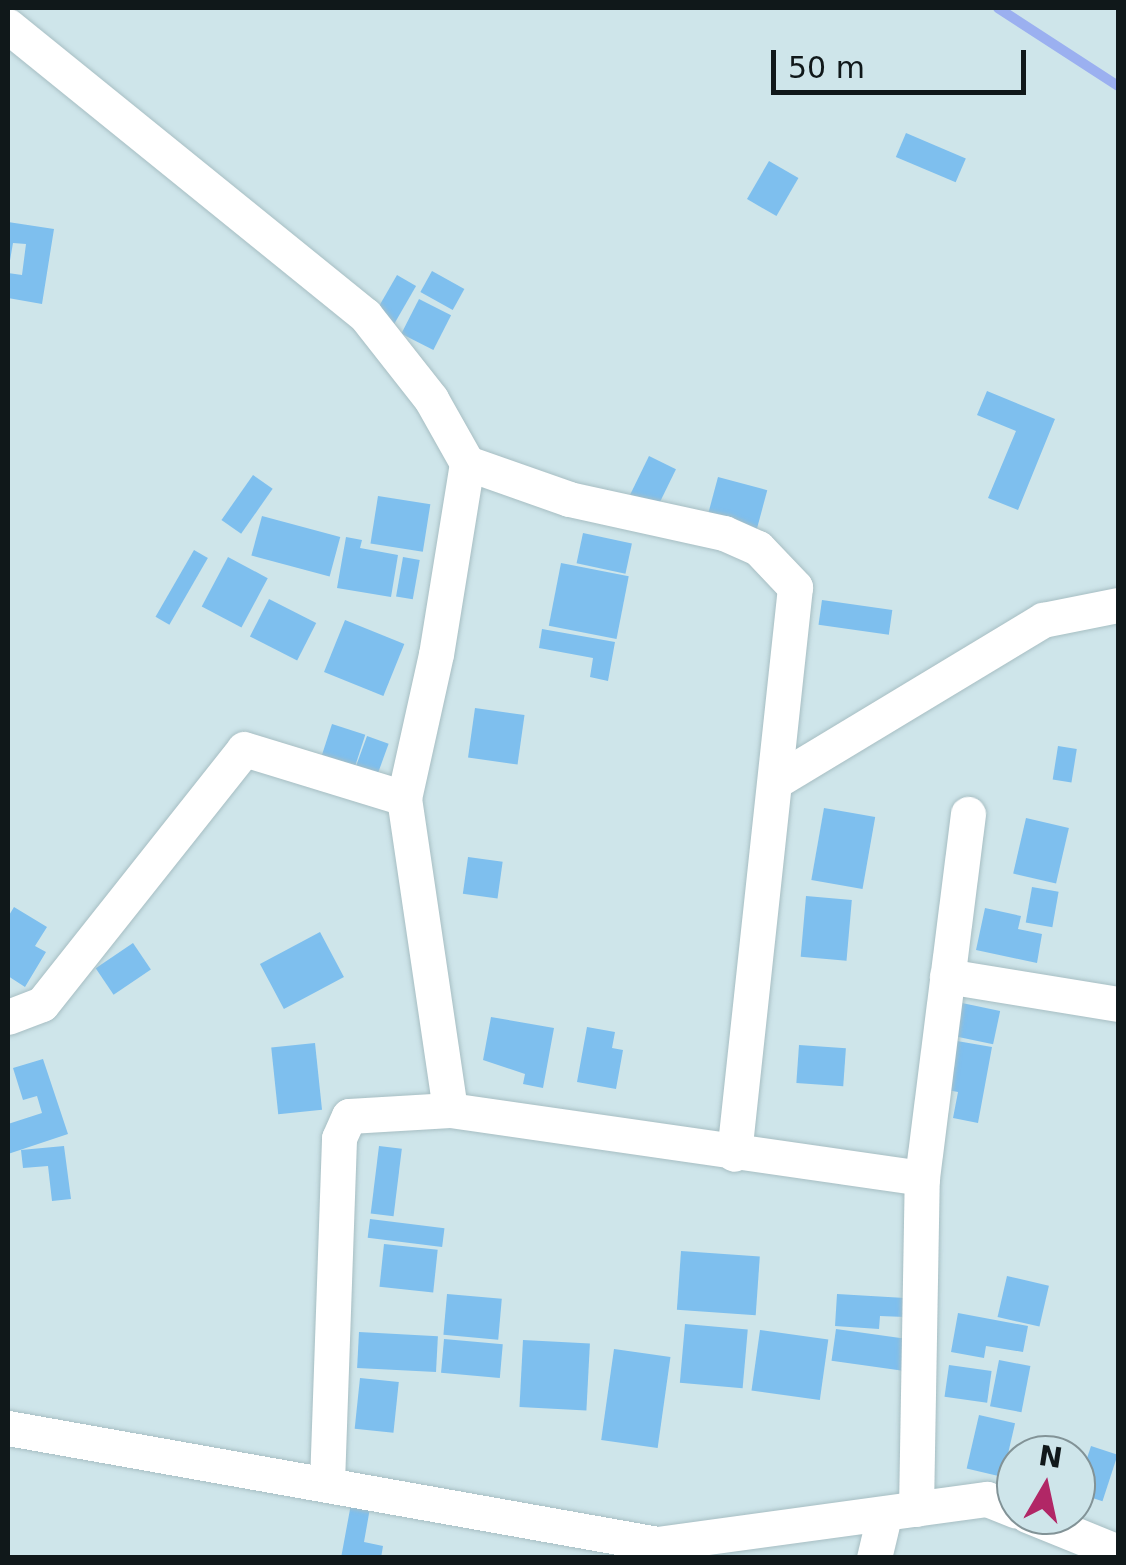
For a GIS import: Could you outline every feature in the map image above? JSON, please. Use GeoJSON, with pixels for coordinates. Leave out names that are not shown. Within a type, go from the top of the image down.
{"type":"FeatureCollection","features":[{"type":"Feature","properties":{"kind":"street"},"geometry":{"type":"LineString","coordinates":[[8,26],[366,315],[432,399],[467,463],[436,654],[404,798],[450,1110]]}},
{"type":"Feature","properties":{"kind":"street"},"geometry":{"type":"LineString","coordinates":[[467,463],[569,498],[724,533],[779,566],[794,587],[794,620],[734,1154]]}},
{"type":"Feature","properties":{"kind":"street"},"geometry":{"type":"LineString","coordinates":[[776,780],[1043,620],[1118,605]]}},
{"type":"Feature","properties":{"kind":"street"},"geometry":{"type":"LineString","coordinates":[[8,1017],[42,1004],[244,749],[404,798]]}},
{"type":"Feature","properties":{"kind":"street"},"geometry":{"type":"LineString","coordinates":[[874,1558],[900,1513],[922,1178],[968,814]]}},
{"type":"Feature","properties":{"kind":"street"},"geometry":{"type":"LineString","coordinates":[[947,976],[1118,1004]]}},
{"type":"Feature","properties":{"kind":"street"},"geometry":{"type":"LineString","coordinates":[[327,1483],[339,1138],[349,1116],[450,1110],[734,1154],[922,1178]]}},
{"type":"Feature","properties":{"kind":"street"},"geometry":{"type":"LineString","coordinates":[[8,1428],[327,1483],[656,1551],[988,1499],[996,1502]]}},
{"type":"Feature","properties":{"kind":"street"},"geometry":{"type":"LineString","coordinates":[[1076,1535],[1118,1552]]}},
{"type":"Feature","properties":{"kind":"building"},"geometry":{"type":"Polygon","coordinates":[[[906,133],[966,158],[956,182],[896,157],[906,133]]]}},
{"type":"Feature","properties":{"kind":"building"},"geometry":{"type":"Polygon","coordinates":[[[769,161],[798,178],[776,216],[747,199],[769,161]]]}},
{"type":"Feature","properties":{"kind":"building"},"geometry":{"type":"Polygon","coordinates":[[[8,222],[54,229],[42,304],[8,298],[8,273],[22,275],[26,244],[13,243],[8,272],[8,222]]]}},
{"type":"Feature","properties":{"kind":"building"},"geometry":{"type":"Polygon","coordinates":[[[432,271],[464,289],[453,310],[420,292],[432,271]]]}},
{"type":"Feature","properties":{"kind":"building"},"geometry":{"type":"Polygon","coordinates":[[[397,275],[416,286],[392,328],[372,317],[397,275]]]}},
{"type":"Feature","properties":{"kind":"building"},"geometry":{"type":"Polygon","coordinates":[[[419,299],[451,315],[433,350],[401,334],[419,299]]]}},
{"type":"Feature","properties":{"kind":"building"},"geometry":{"type":"Polygon","coordinates":[[[987,391],[1055,419],[1018,510],[988,498],[1016,431],[977,415],[987,391]]]}},
{"type":"Feature","properties":{"kind":"building"},"geometry":{"type":"Polygon","coordinates":[[[649,456],[676,469],[655,511],[628,498],[649,456]]]}},
{"type":"Feature","properties":{"kind":"building"},"geometry":{"type":"Polygon","coordinates":[[[253,475],[273,489],[241,534],[221,520],[253,475]]]}},
{"type":"Feature","properties":{"kind":"building"},"geometry":{"type":"Polygon","coordinates":[[[718,477],[767,490],[757,530],[707,517],[718,477]]]}},
{"type":"Feature","properties":{"kind":"building"},"geometry":{"type":"Polygon","coordinates":[[[378,496],[430,504],[423,552],[370,543],[378,496]]]}},
{"type":"Feature","properties":{"kind":"building"},"geometry":{"type":"Polygon","coordinates":[[[262,516],[340,537],[330,577],[251,556],[262,516]]]}},
{"type":"Feature","properties":{"kind":"building"},"geometry":{"type":"Polygon","coordinates":[[[583,533],[632,543],[625,574],[577,563],[583,533]]]}},
{"type":"Feature","properties":{"kind":"building"},"geometry":{"type":"Polygon","coordinates":[[[346,537],[362,540],[360,548],[398,555],[391,597],[337,588],[346,537]]]}},
{"type":"Feature","properties":{"kind":"building"},"geometry":{"type":"Polygon","coordinates":[[[194,550],[208,558],[169,625],[156,617],[194,550]]]}},
{"type":"Feature","properties":{"kind":"building"},"geometry":{"type":"Polygon","coordinates":[[[228,557],[268,578],[241,628],[202,606],[228,557]]]}},
{"type":"Feature","properties":{"kind":"building"},"geometry":{"type":"Polygon","coordinates":[[[403,557],[420,560],[413,599],[396,596],[403,557]]]}},
{"type":"Feature","properties":{"kind":"building"},"geometry":{"type":"Polygon","coordinates":[[[561,563],[629,576],[617,639],[549,626],[561,563]]]}},
{"type":"Feature","properties":{"kind":"building"},"geometry":{"type":"Polygon","coordinates":[[[269,599],[316,623],[297,660],[250,636],[269,599]]]}},
{"type":"Feature","properties":{"kind":"building"},"geometry":{"type":"Polygon","coordinates":[[[822,600],[892,610],[889,635],[819,625],[822,600]]]}},
{"type":"Feature","properties":{"kind":"building"},"geometry":{"type":"Polygon","coordinates":[[[345,620],[404,644],[383,696],[324,672],[345,620]]]}},
{"type":"Feature","properties":{"kind":"building"},"geometry":{"type":"Polygon","coordinates":[[[542,629],[615,642],[608,681],[590,677],[593,658],[539,648],[542,629]]]}},
{"type":"Feature","properties":{"kind":"building"},"geometry":{"type":"Polygon","coordinates":[[[475,708],[525,715],[518,764],[468,758],[475,708]]]}},
{"type":"Feature","properties":{"kind":"building"},"geometry":{"type":"Polygon","coordinates":[[[332,724],[365,735],[354,768],[321,757],[332,724]]]}},
{"type":"Feature","properties":{"kind":"building"},"geometry":{"type":"Polygon","coordinates":[[[367,736],[389,744],[376,778],[355,770],[367,736]]]}},
{"type":"Feature","properties":{"kind":"building"},"geometry":{"type":"Polygon","coordinates":[[[1058,746],[1077,749],[1071,783],[1053,780],[1058,746]]]}},
{"type":"Feature","properties":{"kind":"building"},"geometry":{"type":"Polygon","coordinates":[[[824,808],[875,817],[863,889],[811,880],[824,808]]]}},
{"type":"Feature","properties":{"kind":"building"},"geometry":{"type":"Polygon","coordinates":[[[1026,818],[1069,828],[1056,883],[1013,874],[1026,818]]]}},
{"type":"Feature","properties":{"kind":"building"},"geometry":{"type":"Polygon","coordinates":[[[468,857],[503,862],[498,899],[463,894],[468,857]]]}},
{"type":"Feature","properties":{"kind":"building"},"geometry":{"type":"Polygon","coordinates":[[[1032,887],[1059,892],[1052,927],[1026,922],[1032,887]]]}},
{"type":"Feature","properties":{"kind":"building"},"geometry":{"type":"Polygon","coordinates":[[[806,896],[852,900],[847,961],[801,957],[806,896]]]}},
{"type":"Feature","properties":{"kind":"building"},"geometry":{"type":"Polygon","coordinates":[[[14,907],[47,927],[35,946],[46,952],[25,987],[8,976],[8,917],[14,907]]]}},
{"type":"Feature","properties":{"kind":"building"},"geometry":{"type":"Polygon","coordinates":[[[985,908],[1021,916],[1018,929],[1042,934],[1037,963],[976,950],[985,908]]]}},
{"type":"Feature","properties":{"kind":"building"},"geometry":{"type":"Polygon","coordinates":[[[320,932],[344,977],[284,1009],[260,964],[320,932]]]}},
{"type":"Feature","properties":{"kind":"building"},"geometry":{"type":"Polygon","coordinates":[[[133,943],[151,970],[114,995],[96,968],[133,943]]]}},
{"type":"Feature","properties":{"kind":"building"},"geometry":{"type":"Polygon","coordinates":[[[962,1003],[1000,1011],[993,1044],[955,1036],[962,1003]]]}},
{"type":"Feature","properties":{"kind":"building"},"geometry":{"type":"Polygon","coordinates":[[[491,1017],[554,1028],[543,1088],[523,1084],[525,1074],[483,1060],[491,1017]]]}},
{"type":"Feature","properties":{"kind":"building"},"geometry":{"type":"Polygon","coordinates":[[[587,1027],[615,1032],[612,1048],[623,1050],[616,1089],[577,1082],[587,1027]]]}},
{"type":"Feature","properties":{"kind":"building"},"geometry":{"type":"Polygon","coordinates":[[[951,1040],[992,1047],[978,1123],[953,1118],[958,1092],[942,1089],[951,1040]]]}},
{"type":"Feature","properties":{"kind":"building"},"geometry":{"type":"Polygon","coordinates":[[[315,1043],[322,1110],[278,1114],[271,1048],[315,1043]]]}},
{"type":"Feature","properties":{"kind":"building"},"geometry":{"type":"Polygon","coordinates":[[[799,1045],[846,1048],[843,1086],[796,1083],[799,1045]]]}},
{"type":"Feature","properties":{"kind":"building"},"geometry":{"type":"Polygon","coordinates":[[[43,1059],[68,1134],[8,1154],[8,1124],[42,1113],[37,1096],[23,1100],[13,1068],[43,1059]]]}},
{"type":"Feature","properties":{"kind":"building"},"geometry":{"type":"Polygon","coordinates":[[[64,1146],[71,1199],[52,1201],[48,1166],[23,1168],[21,1150],[64,1146]]]}},
{"type":"Feature","properties":{"kind":"building"},"geometry":{"type":"Polygon","coordinates":[[[379,1146],[402,1149],[394,1216],[371,1213],[379,1146]]]}},
{"type":"Feature","properties":{"kind":"building"},"geometry":{"type":"Polygon","coordinates":[[[370,1219],[444,1228],[442,1247],[368,1238],[370,1219]]]}},
{"type":"Feature","properties":{"kind":"building"},"geometry":{"type":"Polygon","coordinates":[[[384,1244],[438,1250],[433,1292],[380,1287],[384,1244]]]}},
{"type":"Feature","properties":{"kind":"building"},"geometry":{"type":"Polygon","coordinates":[[[681,1251],[760,1257],[756,1315],[677,1310],[681,1251]]]}},
{"type":"Feature","properties":{"kind":"building"},"geometry":{"type":"Polygon","coordinates":[[[1007,1276],[1049,1286],[1039,1327],[998,1317],[1007,1276]]]}},
{"type":"Feature","properties":{"kind":"building"},"geometry":{"type":"Polygon","coordinates":[[[447,1294],[502,1299],[498,1340],[443,1335],[447,1294]]]}},
{"type":"Feature","properties":{"kind":"building"},"geometry":{"type":"Polygon","coordinates":[[[837,1294],[905,1298],[905,1317],[880,1316],[879,1329],[835,1326],[837,1294]]]}},
{"type":"Feature","properties":{"kind":"building"},"geometry":{"type":"Polygon","coordinates":[[[958,1313],[1028,1326],[1023,1352],[986,1346],[984,1358],[951,1352],[958,1313]]]}},
{"type":"Feature","properties":{"kind":"building"},"geometry":{"type":"Polygon","coordinates":[[[685,1324],[748,1329],[743,1388],[680,1383],[685,1324]]]}},
{"type":"Feature","properties":{"kind":"building"},"geometry":{"type":"Polygon","coordinates":[[[836,1329],[907,1339],[903,1371],[832,1361],[836,1329]]]}},
{"type":"Feature","properties":{"kind":"building"},"geometry":{"type":"Polygon","coordinates":[[[760,1330],[828,1340],[820,1400],[752,1390],[760,1330]]]}},
{"type":"Feature","properties":{"kind":"building"},"geometry":{"type":"Polygon","coordinates":[[[359,1332],[438,1336],[436,1372],[357,1368],[359,1332]]]}},
{"type":"Feature","properties":{"kind":"building"},"geometry":{"type":"Polygon","coordinates":[[[444,1339],[503,1344],[500,1378],[441,1373],[444,1339]]]}},
{"type":"Feature","properties":{"kind":"building"},"geometry":{"type":"Polygon","coordinates":[[[523,1340],[590,1344],[586,1410],[519,1407],[523,1340]]]}},
{"type":"Feature","properties":{"kind":"building"},"geometry":{"type":"Polygon","coordinates":[[[614,1349],[670,1357],[658,1448],[601,1440],[614,1349]]]}},
{"type":"Feature","properties":{"kind":"building"},"geometry":{"type":"Polygon","coordinates":[[[999,1360],[1030,1366],[1021,1412],[990,1406],[999,1360]]]}},
{"type":"Feature","properties":{"kind":"building"},"geometry":{"type":"Polygon","coordinates":[[[949,1365],[992,1371],[987,1403],[945,1397],[949,1365]]]}},
{"type":"Feature","properties":{"kind":"building"},"geometry":{"type":"Polygon","coordinates":[[[360,1378],[399,1382],[393,1433],[355,1429],[360,1378]]]}},
{"type":"Feature","properties":{"kind":"building"},"geometry":{"type":"Polygon","coordinates":[[[979,1415],[1015,1423],[1012,1435],[996,1435],[996,1475],[967,1469],[979,1415]]]}},
{"type":"Feature","properties":{"kind":"building"},"geometry":{"type":"Polygon","coordinates":[[[1096,1448],[1118,1455],[1102,1501],[1096,1499],[1096,1448]]]}},
{"type":"Feature","properties":{"kind":"building"},"geometry":{"type":"Polygon","coordinates":[[[351,1504],[370,1508],[364,1542],[383,1546],[381,1558],[341,1558],[351,1504]]]}},
{"type":"Feature","properties":{"kind":"waterway"},"geometry":{"type":"LineString","coordinates":[[998,8],[1118,86]]}}]}
